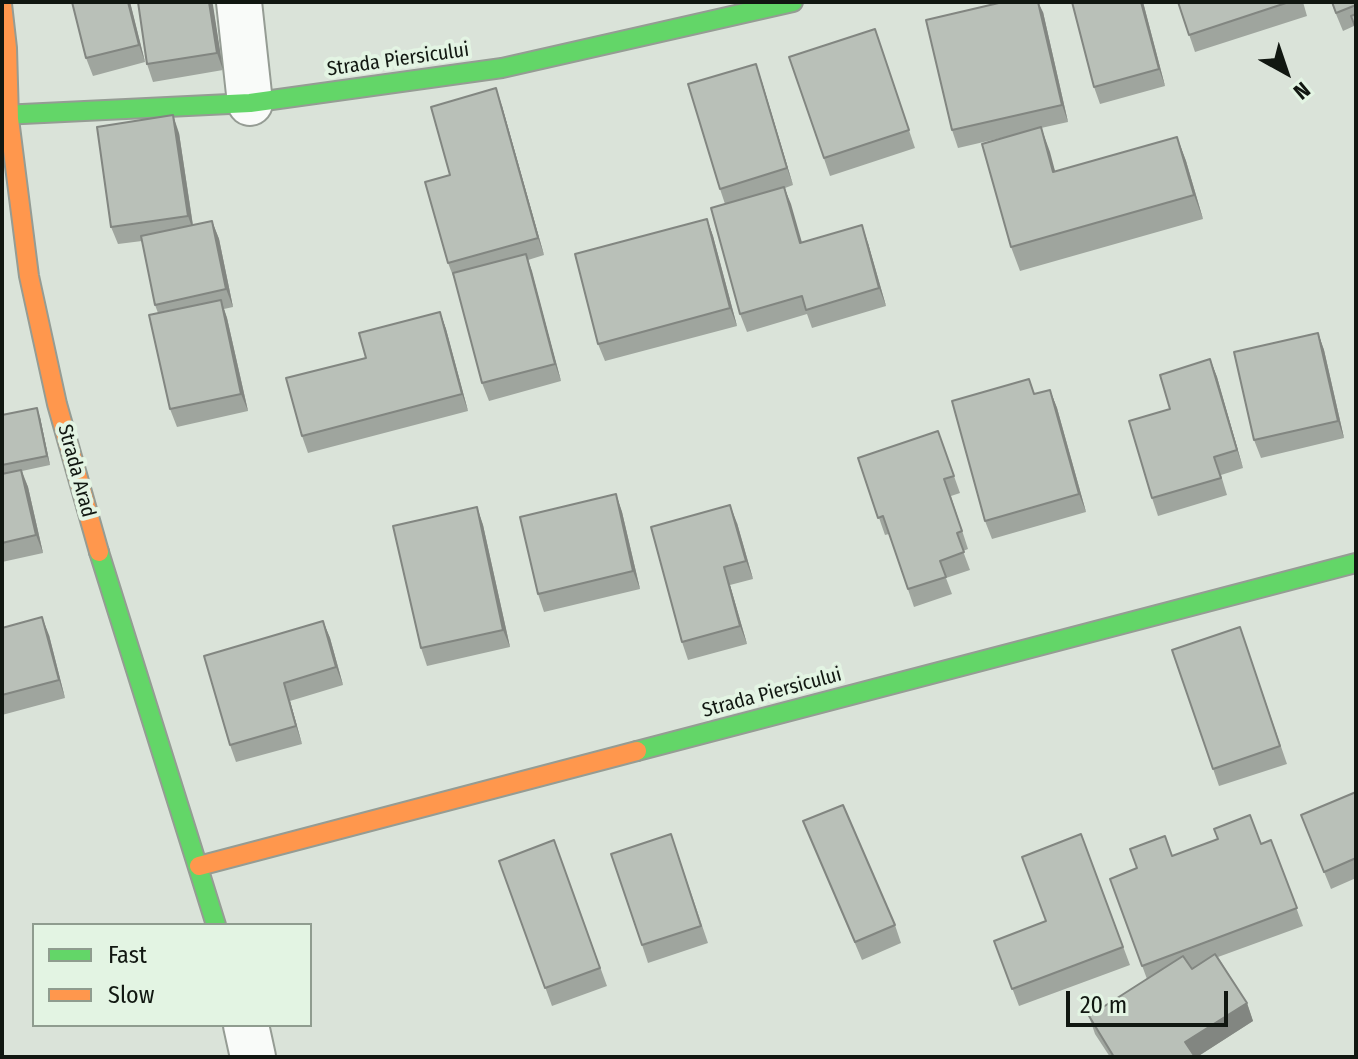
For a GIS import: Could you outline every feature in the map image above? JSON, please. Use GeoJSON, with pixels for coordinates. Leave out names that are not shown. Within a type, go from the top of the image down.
{"type":"FeatureCollection","features":[{"type":"Feature","properties":{"kind":"street"},"geometry":{"type":"LineString","coordinates":[[239,2],[250,103]]}},
{"type":"Feature","properties":{"kind":"street","name":"Strada Arad"},"geometry":{"type":"LineString","coordinates":[[2,4],[9,36],[6,115],[38,326],[97,551],[215,923]]}},
{"type":"Feature","properties":{"kind":"street","name":"Strada Piersicului"},"geometry":{"type":"LineString","coordinates":[[6,115],[250,103],[502,68],[773,5]]}},
{"type":"Feature","properties":{"kind":"street","name":"Strada Piersicului"},"geometry":{"type":"LineString","coordinates":[[199,866],[1356,563]]}},
{"type":"Feature","properties":{"kind":"street"},"geometry":{"type":"LineString","coordinates":[[246,1027],[253,1057]]}},
{"type":"Feature","properties":{"kind":"building"},"geometry":{"type":"Polygon","coordinates":[[[72,2],[128,2],[139,45],[86,58],[72,2]]]}},
{"type":"Feature","properties":{"kind":"building"},"geometry":{"type":"Polygon","coordinates":[[[138,2],[209,2],[217,53],[147,64],[138,2]]]}},
{"type":"Feature","properties":{"kind":"building"},"geometry":{"type":"Polygon","coordinates":[[[1003,2],[1038,2],[1062,105],[952,130],[926,20],[1003,2]]]}},
{"type":"Feature","properties":{"kind":"building"},"geometry":{"type":"Polygon","coordinates":[[[1072,2],[1141,2],[1159,69],[1094,87],[1072,2]]]}},
{"type":"Feature","properties":{"kind":"building"},"geometry":{"type":"Polygon","coordinates":[[[1178,2],[1289,2],[1189,35],[1178,2]]]}},
{"type":"Feature","properties":{"kind":"building"},"geometry":{"type":"Polygon","coordinates":[[[1332,2],[1356,2],[1356,5],[1336,13],[1332,2]]]}},
{"type":"Feature","properties":{"kind":"building"},"geometry":{"type":"Polygon","coordinates":[[[875,29],[909,130],[824,158],[789,57],[875,29]]]}},
{"type":"Feature","properties":{"kind":"building"},"geometry":{"type":"Polygon","coordinates":[[[756,64],[787,168],[720,189],[688,84],[756,64]]]}},
{"type":"Feature","properties":{"kind":"building"},"geometry":{"type":"Polygon","coordinates":[[[496,88],[538,238],[448,263],[425,182],[450,175],[431,107],[496,88]]]}},
{"type":"Feature","properties":{"kind":"building"},"geometry":{"type":"Polygon","coordinates":[[[173,115],[188,216],[111,227],[97,127],[173,115]]]}},
{"type":"Feature","properties":{"kind":"building"},"geometry":{"type":"Polygon","coordinates":[[[1041,127],[1053,172],[1177,137],[1194,195],[1011,247],[982,144],[1041,127]]]}},
{"type":"Feature","properties":{"kind":"building"},"geometry":{"type":"Polygon","coordinates":[[[784,187],[800,243],[862,225],[879,288],[806,310],[802,296],[740,314],[711,208],[784,187]]]}},
{"type":"Feature","properties":{"kind":"building"},"geometry":{"type":"Polygon","coordinates":[[[707,219],[730,308],[598,344],[575,254],[707,219]]]}},
{"type":"Feature","properties":{"kind":"building"},"geometry":{"type":"Polygon","coordinates":[[[212,221],[226,289],[155,305],[141,236],[212,221]]]}},
{"type":"Feature","properties":{"kind":"building"},"geometry":{"type":"Polygon","coordinates":[[[526,254],[555,364],[482,383],[453,273],[526,254]]]}},
{"type":"Feature","properties":{"kind":"building"},"geometry":{"type":"Polygon","coordinates":[[[221,300],[241,394],[170,409],[149,315],[221,300]]]}},
{"type":"Feature","properties":{"kind":"building"},"geometry":{"type":"Polygon","coordinates":[[[440,312],[462,394],[302,436],[286,378],[366,358],[359,333],[440,312]]]}},
{"type":"Feature","properties":{"kind":"building"},"geometry":{"type":"Polygon","coordinates":[[[1318,333],[1338,421],[1254,440],[1234,352],[1318,333]]]}},
{"type":"Feature","properties":{"kind":"building"},"geometry":{"type":"Polygon","coordinates":[[[1210,359],[1237,450],[1214,457],[1221,478],[1152,498],[1129,421],[1170,409],[1160,375],[1210,359]]]}},
{"type":"Feature","properties":{"kind":"building"},"geometry":{"type":"Polygon","coordinates":[[[1029,379],[1034,394],[1050,390],[1079,494],[985,521],[952,401],[1029,379]]]}},
{"type":"Feature","properties":{"kind":"building"},"geometry":{"type":"Polygon","coordinates":[[[37,408],[47,456],[2,465],[2,415],[37,408]]]}},
{"type":"Feature","properties":{"kind":"building"},"geometry":{"type":"Polygon","coordinates":[[[938,431],[954,476],[944,479],[962,531],[957,533],[964,552],[940,561],[946,577],[908,589],[883,516],[878,518],[858,458],[938,431]]]}},
{"type":"Feature","properties":{"kind":"building"},"geometry":{"type":"Polygon","coordinates":[[[21,470],[36,535],[2,543],[2,474],[21,470]]]}},
{"type":"Feature","properties":{"kind":"building"},"geometry":{"type":"Polygon","coordinates":[[[616,494],[633,571],[538,594],[520,517],[616,494]]]}},
{"type":"Feature","properties":{"kind":"building"},"geometry":{"type":"Polygon","coordinates":[[[730,505],[746,561],[724,567],[740,626],[682,642],[651,527],[730,505]]]}},
{"type":"Feature","properties":{"kind":"building"},"geometry":{"type":"Polygon","coordinates":[[[477,507],[503,630],[421,648],[393,526],[477,507]]]}},
{"type":"Feature","properties":{"kind":"building"},"geometry":{"type":"Polygon","coordinates":[[[42,617],[59,680],[2,695],[2,628],[42,617]]]}},
{"type":"Feature","properties":{"kind":"building"},"geometry":{"type":"Polygon","coordinates":[[[323,621],[336,667],[284,683],[296,726],[230,745],[204,656],[323,621]]]}},
{"type":"Feature","properties":{"kind":"building"},"geometry":{"type":"Polygon","coordinates":[[[1240,627],[1280,746],[1213,769],[1172,650],[1240,627]]]}},
{"type":"Feature","properties":{"kind":"building"},"geometry":{"type":"Polygon","coordinates":[[[1356,792],[1356,858],[1324,872],[1301,815],[1356,792]]]}},
{"type":"Feature","properties":{"kind":"building"},"geometry":{"type":"Polygon","coordinates":[[[843,805],[895,925],[855,942],[803,821],[843,805]]]}},
{"type":"Feature","properties":{"kind":"building"},"geometry":{"type":"Polygon","coordinates":[[[1250,815],[1261,844],[1271,840],[1297,908],[1142,966],[1110,879],[1137,868],[1130,849],[1165,836],[1172,856],[1218,839],[1214,829],[1250,815]]]}},
{"type":"Feature","properties":{"kind":"building"},"geometry":{"type":"Polygon","coordinates":[[[671,834],[701,926],[642,945],[611,854],[671,834]]]}},
{"type":"Feature","properties":{"kind":"building"},"geometry":{"type":"Polygon","coordinates":[[[1081,834],[1123,947],[1012,989],[994,941],[1046,921],[1022,857],[1081,834]]]}},
{"type":"Feature","properties":{"kind":"building"},"geometry":{"type":"Polygon","coordinates":[[[554,840],[600,968],[545,988],[499,861],[554,840]]]}},
{"type":"Feature","properties":{"kind":"building"},"geometry":{"type":"Polygon","coordinates":[[[1215,954],[1247,1003],[1185,1042],[1195,1057],[1114,1057],[1089,1016],[1183,956],[1192,969],[1215,954]]]}},
{"type":"Feature","properties":{"kind":"traffic: fast"},"geometry":{"type":"LineString","coordinates":[[2,115],[250,103],[502,68],[793,2]]}},
{"type":"Feature","properties":{"kind":"traffic: fast"},"geometry":{"type":"LineString","coordinates":[[99,552],[215,923]]}},
{"type":"Feature","properties":{"kind":"traffic: fast"},"geometry":{"type":"LineString","coordinates":[[637,751],[1356,563]]}},
{"type":"Feature","properties":{"kind":"traffic: slow"},"geometry":{"type":"LineString","coordinates":[[2,4],[9,119],[29,276],[57,404],[99,552]]}},
{"type":"Feature","properties":{"kind":"traffic: slow"},"geometry":{"type":"LineString","coordinates":[[199,866],[637,751]]}}]}
